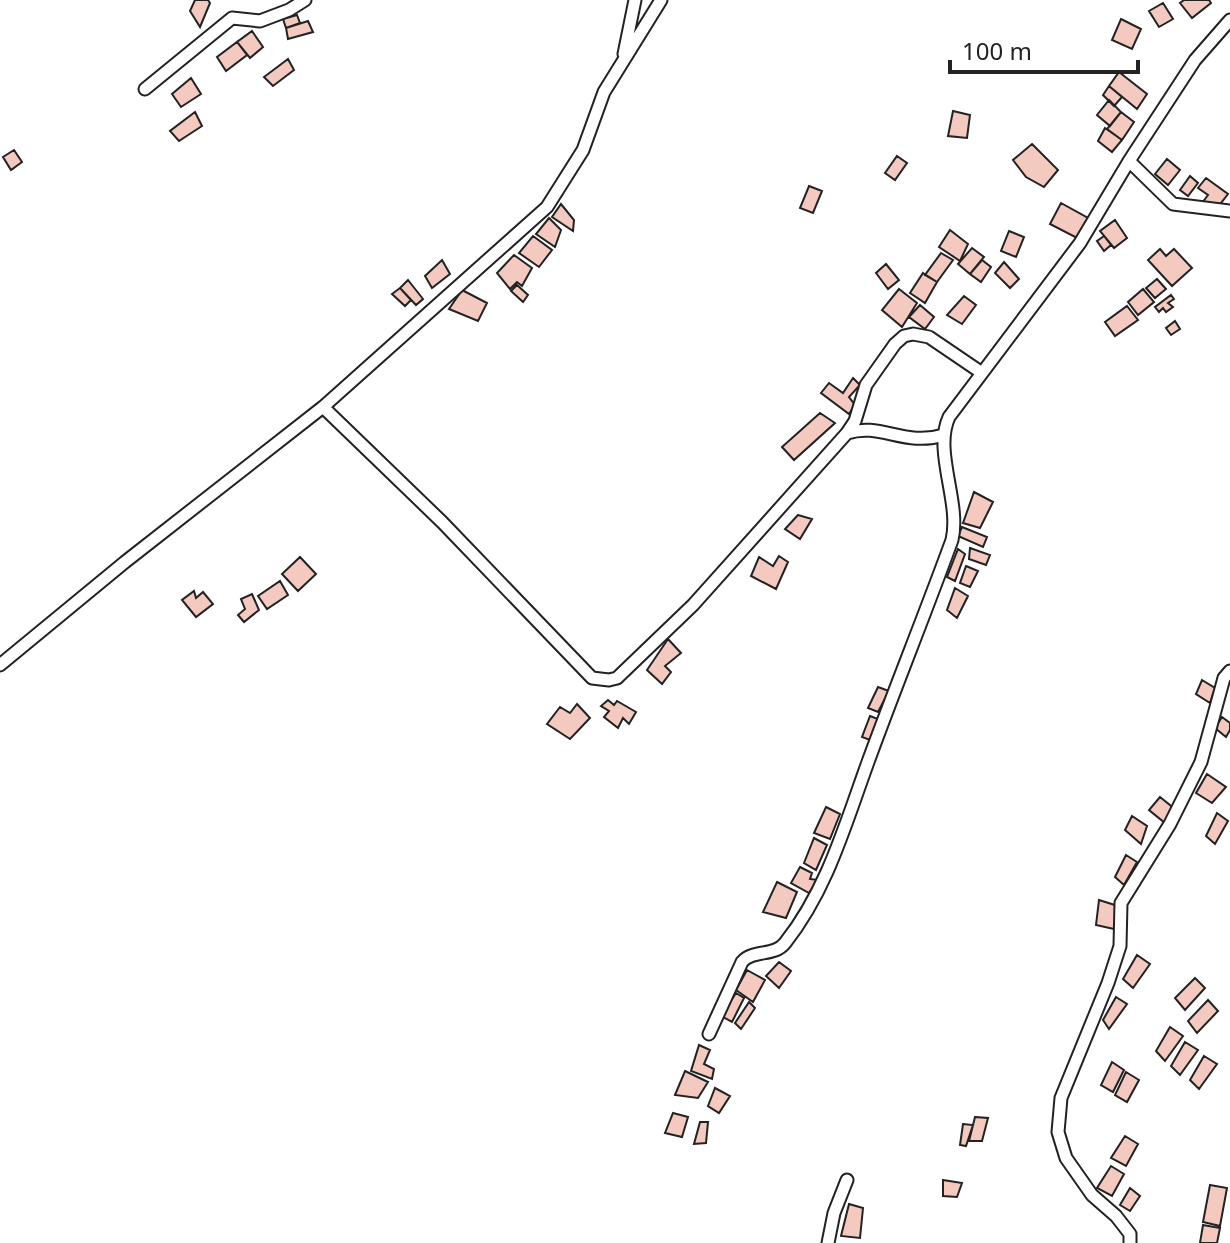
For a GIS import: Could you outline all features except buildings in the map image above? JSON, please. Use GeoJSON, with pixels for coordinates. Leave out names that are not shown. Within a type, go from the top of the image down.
{"type":"FeatureCollection","features":[{"type":"Feature","properties":{"kind":"street"},"geometry":{"type":"LineString","coordinates":[[145,89],[232,18],[260,21],[305,0]]}},
{"type":"Feature","properties":{"kind":"street"},"geometry":{"type":"LineString","coordinates":[[621,66],[635,0]]}},
{"type":"Feature","properties":{"kind":"street"},"geometry":{"type":"LineString","coordinates":[[2,660],[323,407],[547,207],[583,150],[604,92],[661,0]]}},
{"type":"Feature","properties":{"kind":"street"},"geometry":{"type":"LineString","coordinates":[[709,1034],[742,962],[748,956],[783,946],[809,909],[840,842],[952,540],[954,520],[944,435],[949,417],[1080,243],[1195,60],[1230,20]]}},
{"type":"Feature","properties":{"kind":"street"},"geometry":{"type":"LineString","coordinates":[[1129,161],[1173,204],[1230,211]]}},
{"type":"Feature","properties":{"kind":"street"},"geometry":{"type":"LineString","coordinates":[[323,407],[442,522],[592,678],[600,680],[617,678],[693,605],[847,433],[855,421],[866,385],[904,336],[929,337],[982,373]]}},
{"type":"Feature","properties":{"kind":"street"},"geometry":{"type":"LineString","coordinates":[[847,433],[862,428],[920,441],[944,435]]}},
{"type":"Feature","properties":{"kind":"street"},"geometry":{"type":"LineString","coordinates":[[1130,1243],[1130,1234],[1116,1216],[1092,1195],[1066,1158],[1058,1132],[1061,1098],[1120,946],[1121,903],[1170,824],[1201,762],[1224,678],[1230,671]]}},
{"type":"Feature","properties":{"kind":"street"},"geometry":{"type":"LineString","coordinates":[[828,1243],[834,1213],[847,1180]]}}]}
